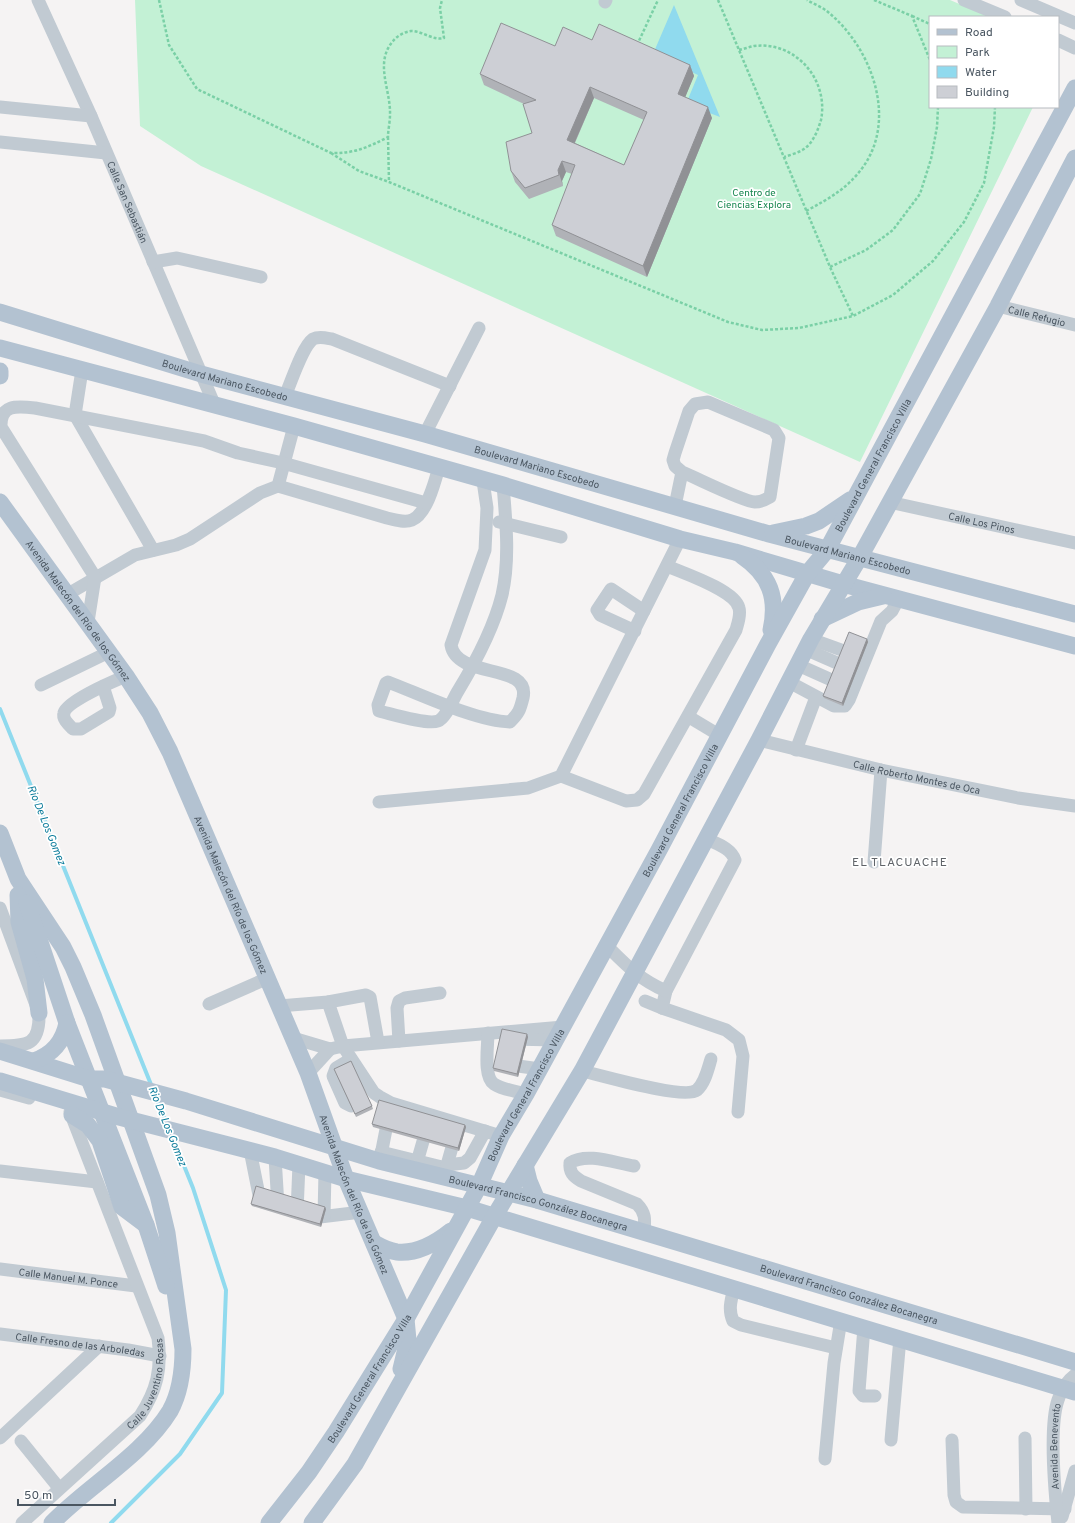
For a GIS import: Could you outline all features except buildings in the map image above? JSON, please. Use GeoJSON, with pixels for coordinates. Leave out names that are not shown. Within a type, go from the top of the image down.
{"type":"FeatureCollection","features":[{"type":"Feature","properties":{"kind":"main road","name":"Boulevard General Francisco Villa"},"geometry":{"type":"LineString","coordinates":[[269,1523],[309,1472],[336,1432],[406,1319],[479,1186],[501,1136],[540,1069],[607,946],[719,734],[808,574],[827,550],[854,497],[1075,88]]}},
{"type":"Feature","properties":{"kind":"main road"},"geometry":{"type":"LineString","coordinates":[[312,1523],[343,1481],[373,1433],[494,1217],[582,1071],[633,972],[707,839],[808,644],[860,557],[998,306],[1075,158]]}},
{"type":"Feature","properties":{"kind":"main road","name":"Boulevard Mariano Escobedo"},"geometry":{"type":"LineString","coordinates":[[0,312],[201,374],[425,434],[769,534],[1075,614]]}},
{"type":"Feature","properties":{"kind":"main road"},"geometry":{"type":"LineString","coordinates":[[0,348],[294,426],[483,481],[503,485],[680,539],[735,552],[843,584],[1075,646]]}},
{"type":"Feature","properties":{"kind":"main road"},"geometry":{"type":"LineString","coordinates":[[0,371],[0,376]]}},
{"type":"Feature","properties":{"kind":"main road"},"geometry":{"type":"LineString","coordinates":[[294,426],[300,414],[305,410],[318,405]]}},
{"type":"Feature","properties":{"kind":"main road"},"geometry":{"type":"LineString","coordinates":[[0,495],[19,526]]}},
{"type":"Feature","properties":{"kind":"main road"},"geometry":{"type":"LineString","coordinates":[[769,534],[806,526],[819,521],[854,497]]}},
{"type":"Feature","properties":{"kind":"main road","name":"Avenida Malecón del Río de los Gómez"},"geometry":{"type":"LineString","coordinates":[[0,502],[88,622],[150,713],[170,752],[308,1073],[346,1179],[406,1319],[408,1340],[407,1350],[389,1399],[373,1433]]}},
{"type":"Feature","properties":{"kind":"main road"},"geometry":{"type":"LineString","coordinates":[[735,552],[753,564],[766,580],[770,590],[775,608],[768,644]]}},
{"type":"Feature","properties":{"kind":"main road"},"geometry":{"type":"LineString","coordinates":[[822,619],[858,602],[894,597]]}},
{"type":"Feature","properties":{"kind":"main road"},"geometry":{"type":"LineString","coordinates":[[0,833],[18,879],[67,1023],[97,1079],[102,1111],[146,1225],[180,1328]]}},
{"type":"Feature","properties":{"kind":"main road"},"geometry":{"type":"LineString","coordinates":[[18,879],[19,922],[36,985],[39,1013]]}},
{"type":"Feature","properties":{"kind":"main road"},"geometry":{"type":"LineString","coordinates":[[18,879],[62,947],[73,967],[93,1015],[158,1195],[163,1216],[180,1328],[183,1366],[179,1386],[170,1410],[153,1435],[52,1523]]}},
{"type":"Feature","properties":{"kind":"main road"},"geometry":{"type":"LineString","coordinates":[[34,1062],[46,1056],[57,1047],[63,1038],[67,1023]]}},
{"type":"Feature","properties":{"kind":"main road","name":"Boulevard Francisco González Bocanegra"},"geometry":{"type":"LineString","coordinates":[[0,1051],[97,1079],[186,1100],[334,1148],[416,1166],[479,1186],[537,1200],[1075,1362]]}},
{"type":"Feature","properties":{"kind":"main road"},"geometry":{"type":"LineString","coordinates":[[0,1081],[119,1117],[250,1150],[346,1179],[467,1208],[1069,1390]]}},
{"type":"Feature","properties":{"kind":"main road"},"geometry":{"type":"LineString","coordinates":[[72,1115],[88,1125],[100,1141],[122,1207],[146,1225]]}},
{"type":"Feature","properties":{"kind":"main road"},"geometry":{"type":"LineString","coordinates":[[525,1165],[529,1181],[537,1200]]}},
{"type":"Feature","properties":{"kind":"main road"},"geometry":{"type":"LineString","coordinates":[[374,1243],[397,1252],[412,1251],[434,1244],[456,1227]]}},
{"type":"Feature","properties":{"kind":"street","name":"Calle San Sebastián"},"geometry":{"type":"LineString","coordinates":[[38,0],[91,116],[215,406]]}},
{"type":"Feature","properties":{"kind":"street"},"geometry":{"type":"LineString","coordinates":[[964,0],[1003,16]]}},
{"type":"Feature","properties":{"kind":"street"},"geometry":{"type":"LineString","coordinates":[[1021,0],[1059,16]]}},
{"type":"Feature","properties":{"kind":"street"},"geometry":{"type":"LineString","coordinates":[[1059,16],[1075,23]]}},
{"type":"Feature","properties":{"kind":"street"},"geometry":{"type":"LineString","coordinates":[[1059,40],[1075,48]]}},
{"type":"Feature","properties":{"kind":"street"},"geometry":{"type":"LineString","coordinates":[[0,107],[91,116]]}},
{"type":"Feature","properties":{"kind":"street"},"geometry":{"type":"LineString","coordinates":[[0,142],[106,153]]}},
{"type":"Feature","properties":{"kind":"street"},"geometry":{"type":"LineString","coordinates":[[154,262],[177,258],[261,277]]}},
{"type":"Feature","properties":{"kind":"street","name":"Calle Refugio"},"geometry":{"type":"LineString","coordinates":[[998,306],[1075,325]]}},
{"type":"Feature","properties":{"kind":"street"},"geometry":{"type":"LineString","coordinates":[[425,434],[479,328]]}},
{"type":"Feature","properties":{"kind":"street"},"geometry":{"type":"LineString","coordinates":[[285,396],[306,348],[313,340],[321,337],[332,339],[450,386]]}},
{"type":"Feature","properties":{"kind":"street"},"geometry":{"type":"LineString","coordinates":[[82,370],[75,415],[153,550]]}},
{"type":"Feature","properties":{"kind":"street"},"geometry":{"type":"LineString","coordinates":[[708,402],[774,430],[779,438],[770,497],[765,500],[754,502],[742,498],[682,472],[675,466],[673,460],[689,411],[695,404],[708,402]]}},
{"type":"Feature","properties":{"kind":"street"},"geometry":{"type":"LineString","coordinates":[[88,622],[95,577],[1,427],[1,418],[4,412],[11,408],[20,406],[35,408],[204,441],[238,453],[283,463],[426,503]]}},
{"type":"Feature","properties":{"kind":"street"},"geometry":{"type":"LineString","coordinates":[[278,486],[294,426]]}},
{"type":"Feature","properties":{"kind":"street"},"geometry":{"type":"LineString","coordinates":[[68,594],[135,555],[176,545],[190,539],[260,493],[278,486],[400,521],[412,520],[419,514],[426,503],[439,467]]}},
{"type":"Feature","properties":{"kind":"street"},"geometry":{"type":"LineString","coordinates":[[675,506],[682,472]]}},
{"type":"Feature","properties":{"kind":"street"},"geometry":{"type":"LineString","coordinates":[[483,481],[487,519],[485,550],[451,645],[455,656],[473,666],[515,678],[521,683],[524,692],[519,713],[510,722],[496,722],[449,706],[388,682],[386,683],[378,707],[379,710],[429,722],[437,721],[444,717],[449,706],[473,666],[502,594],[506,523],[503,485]]}},
{"type":"Feature","properties":{"kind":"street","name":"Calle Los Pinos"},"geometry":{"type":"LineString","coordinates":[[889,502],[1075,543]]}},
{"type":"Feature","properties":{"kind":"street"},"geometry":{"type":"LineString","coordinates":[[487,519],[561,537]]}},
{"type":"Feature","properties":{"kind":"street"},"geometry":{"type":"LineString","coordinates":[[561,776],[635,632],[680,539]]}},
{"type":"Feature","properties":{"kind":"street"},"geometry":{"type":"LineString","coordinates":[[485,550],[505,558]]}},
{"type":"Feature","properties":{"kind":"street"},"geometry":{"type":"LineString","coordinates":[[379,802],[528,788],[561,776],[626,801],[637,800],[650,785],[689,717],[736,630],[740,617],[739,607],[732,598],[722,590],[667,566]]}},
{"type":"Feature","properties":{"kind":"street"},"geometry":{"type":"LineString","coordinates":[[635,632],[600,615],[597,610],[611,589],[644,611]]}},
{"type":"Feature","properties":{"kind":"street"},"geometry":{"type":"LineString","coordinates":[[789,682],[816,697],[840,707],[845,706],[860,674],[880,621],[892,611],[894,597]]}},
{"type":"Feature","properties":{"kind":"street"},"geometry":{"type":"LineString","coordinates":[[808,644],[866,658]]}},
{"type":"Feature","properties":{"kind":"street"},"geometry":{"type":"LineString","coordinates":[[808,644],[860,674]]}},
{"type":"Feature","properties":{"kind":"street"},"geometry":{"type":"LineString","coordinates":[[41,685],[109,652]]}},
{"type":"Feature","properties":{"kind":"street"},"geometry":{"type":"LineString","coordinates":[[798,665],[853,690]]}},
{"type":"Feature","properties":{"kind":"street"},"geometry":{"type":"LineString","coordinates":[[104,686],[126,676]]}},
{"type":"Feature","properties":{"kind":"street"},"geometry":{"type":"LineString","coordinates":[[796,750],[816,697]]}},
{"type":"Feature","properties":{"kind":"street"},"geometry":{"type":"LineString","coordinates":[[689,717],[719,734]]}},
{"type":"Feature","properties":{"kind":"street","name":"Calle Roberto Montes de Oca"},"geometry":{"type":"LineString","coordinates":[[759,740],[881,770],[1018,798],[1075,806]]}},
{"type":"Feature","properties":{"kind":"street"},"geometry":{"type":"LineString","coordinates":[[874,862],[881,770]]}},
{"type":"Feature","properties":{"kind":"street"},"geometry":{"type":"LineString","coordinates":[[662,1008],[666,991],[735,860],[733,853],[728,849],[707,839]]}},
{"type":"Feature","properties":{"kind":"street"},"geometry":{"type":"LineString","coordinates":[[0,908],[39,1013],[37,1035],[31,1043],[21,1046],[0,1046]]}},
{"type":"Feature","properties":{"kind":"street"},"geometry":{"type":"LineString","coordinates":[[607,946],[633,972],[645,981],[666,991]]}},
{"type":"Feature","properties":{"kind":"street"},"geometry":{"type":"LineString","coordinates":[[209,1004],[268,978]]}},
{"type":"Feature","properties":{"kind":"street"},"geometry":{"type":"LineString","coordinates":[[400,1041],[397,1008],[399,1001],[405,998],[440,994]]}},
{"type":"Feature","properties":{"kind":"street"},"geometry":{"type":"LineString","coordinates":[[279,1006],[328,1002],[366,995],[370,998],[378,1042]]}},
{"type":"Feature","properties":{"kind":"street"},"geometry":{"type":"LineString","coordinates":[[328,1002],[343,1046],[371,1094],[391,1103],[501,1136]]}},
{"type":"Feature","properties":{"kind":"street"},"geometry":{"type":"LineString","coordinates":[[645,1002],[734,1034],[739,1040],[743,1056],[738,1112]]}},
{"type":"Feature","properties":{"kind":"street"},"geometry":{"type":"LineString","coordinates":[[293,1038],[330,1049],[378,1042],[559,1033]]}},
{"type":"Feature","properties":{"kind":"street"},"geometry":{"type":"LineString","coordinates":[[488,1036],[488,1077],[492,1083],[499,1087],[526,1094]]}},
{"type":"Feature","properties":{"kind":"street"},"geometry":{"type":"LineString","coordinates":[[308,1073],[330,1049]]}},
{"type":"Feature","properties":{"kind":"street"},"geometry":{"type":"LineString","coordinates":[[351,1058],[336,1068],[333,1076],[345,1103],[351,1106]]}},
{"type":"Feature","properties":{"kind":"street"},"geometry":{"type":"LineString","coordinates":[[582,1071],[688,1094],[697,1090],[704,1081],[711,1059]]}},
{"type":"Feature","properties":{"kind":"street"},"geometry":{"type":"LineString","coordinates":[[487,1062],[540,1069]]}},
{"type":"Feature","properties":{"kind":"street"},"geometry":{"type":"LineString","coordinates":[[0,1090],[64,1108],[72,1115]]}},
{"type":"Feature","properties":{"kind":"street"},"geometry":{"type":"LineString","coordinates":[[380,1157],[391,1103]]}},
{"type":"Feature","properties":{"kind":"street","name":"Calle Juventino Rosas"},"geometry":{"type":"LineString","coordinates":[[22,1523],[140,1416],[151,1399],[158,1378],[160,1356],[158,1338],[136,1286],[72,1115]]}},
{"type":"Feature","properties":{"kind":"street"},"geometry":{"type":"LineString","coordinates":[[430,1115],[416,1166],[438,1167],[464,1163],[470,1158],[484,1131]]}},
{"type":"Feature","properties":{"kind":"street"},"geometry":{"type":"LineString","coordinates":[[447,1165],[458,1124]]}},
{"type":"Feature","properties":{"kind":"street"},"geometry":{"type":"LineString","coordinates":[[250,1150],[260,1200],[311,1216],[361,1212]]}},
{"type":"Feature","properties":{"kind":"street"},"geometry":{"type":"LineString","coordinates":[[275,1157],[278,1206]]}},
{"type":"Feature","properties":{"kind":"street"},"geometry":{"type":"LineString","coordinates":[[634,1166],[584,1158],[575,1159],[570,1163],[569,1170],[573,1176],[581,1181],[637,1204],[643,1211],[645,1217],[644,1232]]}},
{"type":"Feature","properties":{"kind":"street"},"geometry":{"type":"LineString","coordinates":[[297,1212],[298,1164]]}},
{"type":"Feature","properties":{"kind":"street"},"geometry":{"type":"LineString","coordinates":[[0,1171],[97,1182]]}},
{"type":"Feature","properties":{"kind":"street"},"geometry":{"type":"LineString","coordinates":[[324,1216],[325,1172]]}},
{"type":"Feature","properties":{"kind":"street","name":"Calle Manuel M. Ponce"},"geometry":{"type":"LineString","coordinates":[[0,1269],[136,1286]]}},
{"type":"Feature","properties":{"kind":"street"},"geometry":{"type":"LineString","coordinates":[[734,1288],[730,1305],[730,1315],[733,1321],[741,1325],[836,1348]]}},
{"type":"Feature","properties":{"kind":"street"},"geometry":{"type":"LineString","coordinates":[[825,1459],[836,1348],[841,1320]]}},
{"type":"Feature","properties":{"kind":"street"},"geometry":{"type":"LineString","coordinates":[[864,1327],[859,1391],[863,1396],[875,1396]]}},
{"type":"Feature","properties":{"kind":"street","name":"Calle Fresno de las Arboledas"},"geometry":{"type":"LineString","coordinates":[[0,1334],[99,1346],[160,1356]]}},
{"type":"Feature","properties":{"kind":"street"},"geometry":{"type":"LineString","coordinates":[[891,1440],[900,1338]]}},
{"type":"Feature","properties":{"kind":"street"},"geometry":{"type":"LineString","coordinates":[[0,1438],[99,1346]]}},
{"type":"Feature","properties":{"kind":"street","name":"Avenida Benevento"},"geometry":{"type":"LineString","coordinates":[[1061,1509],[1054,1430],[1057,1401],[1069,1390],[1075,1375]]}},
{"type":"Feature","properties":{"kind":"street"},"geometry":{"type":"LineString","coordinates":[[1024,1438],[1026,1509]]}},
{"type":"Feature","properties":{"kind":"street"},"geometry":{"type":"LineString","coordinates":[[952,1440],[954,1495],[956,1502],[963,1507],[1061,1509]]}},
{"type":"Feature","properties":{"kind":"street"},"geometry":{"type":"LineString","coordinates":[[21,1441],[59,1488]]}},
{"type":"Feature","properties":{"kind":"street","name":"Avenida Benevento"},"geometry":{"type":"LineString","coordinates":[[1059,1523],[1061,1509],[1075,1471]]}},
{"type":"Feature","properties":{"kind":"path"},"geometry":{"type":"LineString","coordinates":[[159,0],[168,45],[197,89],[331,153],[359,171],[728,322],[762,330],[799,328],[852,316],[894,295],[933,261],[964,222],[984,183],[994,127],[995,108]]}},
{"type":"Feature","properties":{"kind":"path"},"geometry":{"type":"LineString","coordinates":[[389,182],[388,137],[390,115],[384,69],[384,55],[397,36],[411,31],[424,33],[436,39],[444,38],[440,8],[442,0]]}},
{"type":"Feature","properties":{"kind":"path"},"geometry":{"type":"LineString","coordinates":[[635,49],[658,0]]}},
{"type":"Feature","properties":{"kind":"path"},"geometry":{"type":"LineString","coordinates":[[718,0],[806,211],[852,316]]}},
{"type":"Feature","properties":{"kind":"path"},"geometry":{"type":"LineString","coordinates":[[806,211],[840,192],[863,166],[876,141],[879,107],[874,82],[857,44],[842,25],[827,11],[807,0]]}},
{"type":"Feature","properties":{"kind":"path"},"geometry":{"type":"LineString","coordinates":[[874,0],[929,24]]}},
{"type":"Feature","properties":{"kind":"path"},"geometry":{"type":"LineString","coordinates":[[912,16],[929,58]]}},
{"type":"Feature","properties":{"kind":"path"},"geometry":{"type":"LineString","coordinates":[[739,50],[754,46],[773,47],[791,53],[808,66],[816,79],[823,104],[819,127],[814,138],[804,149],[784,157]]}},
{"type":"Feature","properties":{"kind":"path"},"geometry":{"type":"LineString","coordinates":[[830,267],[866,250],[893,230],[920,194],[931,159],[937,127],[938,108]]}},
{"type":"Feature","properties":{"kind":"path"},"geometry":{"type":"LineString","coordinates":[[331,153],[345,154],[361,150],[388,137]]}},
{"type":"Feature","properties":{"kind":"green space","name":"Centro de Ciencias Explora"},"geometry":{"type":"Polygon","coordinates":[[[135,0],[950,0],[988,16],[929,16],[929,108],[1033,108],[860,462],[201,166],[140,126],[135,0]]]}},
{"type":"Feature","properties":{"kind":"water"},"geometry":{"type":"Polygon","coordinates":[[[674,5],[720,117],[686,104],[698,75],[653,54],[674,5]]]}},
{"type":"Feature","properties":{"kind":"waterway","name":"Rio De Los Gomez"},"geometry":{"type":"LineString","coordinates":[[0,709],[152,1087]]}},
{"type":"Feature","properties":{"kind":"waterway","name":"Rio De Los Gomez"},"geometry":{"type":"LineString","coordinates":[[156,1097],[167,1124]]}},
{"type":"Feature","properties":{"kind":"waterway","name":"Rio De Los Gomez"},"geometry":{"type":"LineString","coordinates":[[111,1523],[180,1454],[222,1393],[226,1290],[193,1188],[172,1136]]}},
{"type":"Feature","properties":{"kind":"district","name":"EL TLACUACHE"},"geometry":{"type":"Point","coordinates":[900,862]}}]}
